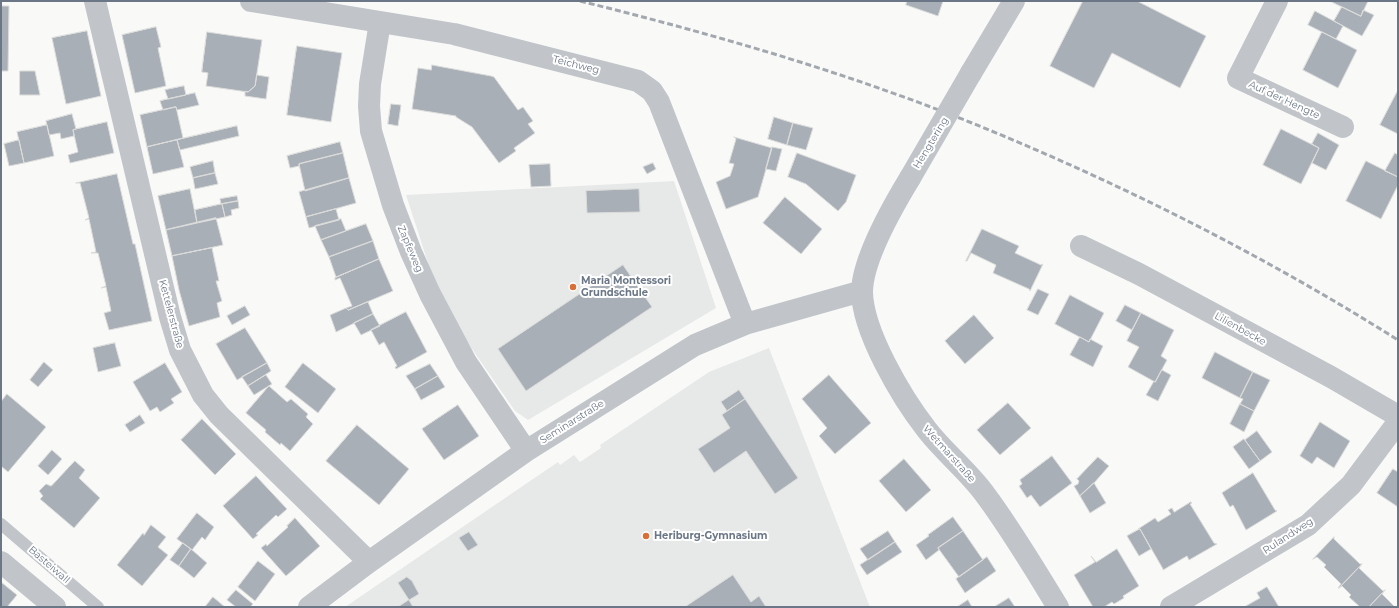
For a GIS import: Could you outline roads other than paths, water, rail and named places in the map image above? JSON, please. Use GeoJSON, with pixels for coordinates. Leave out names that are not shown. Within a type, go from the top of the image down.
{"type":"FeatureCollection","features":[{"type":"Feature","properties":{"kind":"street","name":"Kettelerstraße"},"geometry":{"type":"LineString","coordinates":[[95,1],[170,317],[180,350],[203,395],[219,415],[368,562]]}},
{"type":"Feature","properties":{"kind":"street","name":"Teichweg"},"geometry":{"type":"LineString","coordinates":[[251,1],[454,34],[638,81],[652,91],[659,102],[745,324]]}},
{"type":"Feature","properties":{"kind":"street","name":"Hengtering"},"geometry":{"type":"LineString","coordinates":[[862,291],[865,271],[891,210],[1014,1]]}},
{"type":"Feature","properties":{"kind":"street","name":"Auf der Hengte"},"geometry":{"type":"LineString","coordinates":[[1277,1],[1238,78],[1343,127]]}},
{"type":"Feature","properties":{"kind":"street","name":"Zapfeweg"},"geometry":{"type":"LineString","coordinates":[[380,22],[370,84],[369,106],[371,131],[393,206],[411,252],[430,294],[466,362],[526,451]]}},
{"type":"Feature","properties":{"kind":"street","name":"Lilienbecke"},"geometry":{"type":"LineString","coordinates":[[1081,246],[1139,274],[1331,377],[1398,416]]}},
{"type":"Feature","properties":{"kind":"street","name":"Seminarstraße"},"geometry":{"type":"LineString","coordinates":[[309,607],[368,562],[526,451],[695,345],[745,324],[862,291]]}},
{"type":"Feature","properties":{"kind":"street","name":"Wetmarstraße"},"geometry":{"type":"LineString","coordinates":[[862,291],[864,310],[873,336],[886,366],[904,397],[927,430],[982,491],[1016,537],[1058,607]]}},
{"type":"Feature","properties":{"kind":"street","name":"Rulandweg"},"geometry":{"type":"LineString","coordinates":[[1171,607],[1308,525],[1351,485],[1398,422]]}},
{"type":"Feature","properties":{"kind":"street"},"geometry":{"type":"LineString","coordinates":[[1,562],[55,607]]}},
{"type":"Feature","properties":{"kind":"lane","name":"Basteiwall"},"geometry":{"type":"LineString","coordinates":[[1,524],[98,607]]}},
{"type":"Feature","properties":{"kind":"railway"},"geometry":{"type":"LineString","coordinates":[[580,1],[680,27],[778,55],[876,87],[972,123],[1082,170],[1190,222],[1295,279],[1398,340]]}},
{"type":"Feature","properties":{"kind":"place","name":"Maria Montessori Grundschule"},"geometry":{"type":"Point","coordinates":[573,287]}},
{"type":"Feature","properties":{"kind":"place","name":"Heriburg-Gymnasium"},"geometry":{"type":"Point","coordinates":[646,536]}}]}
